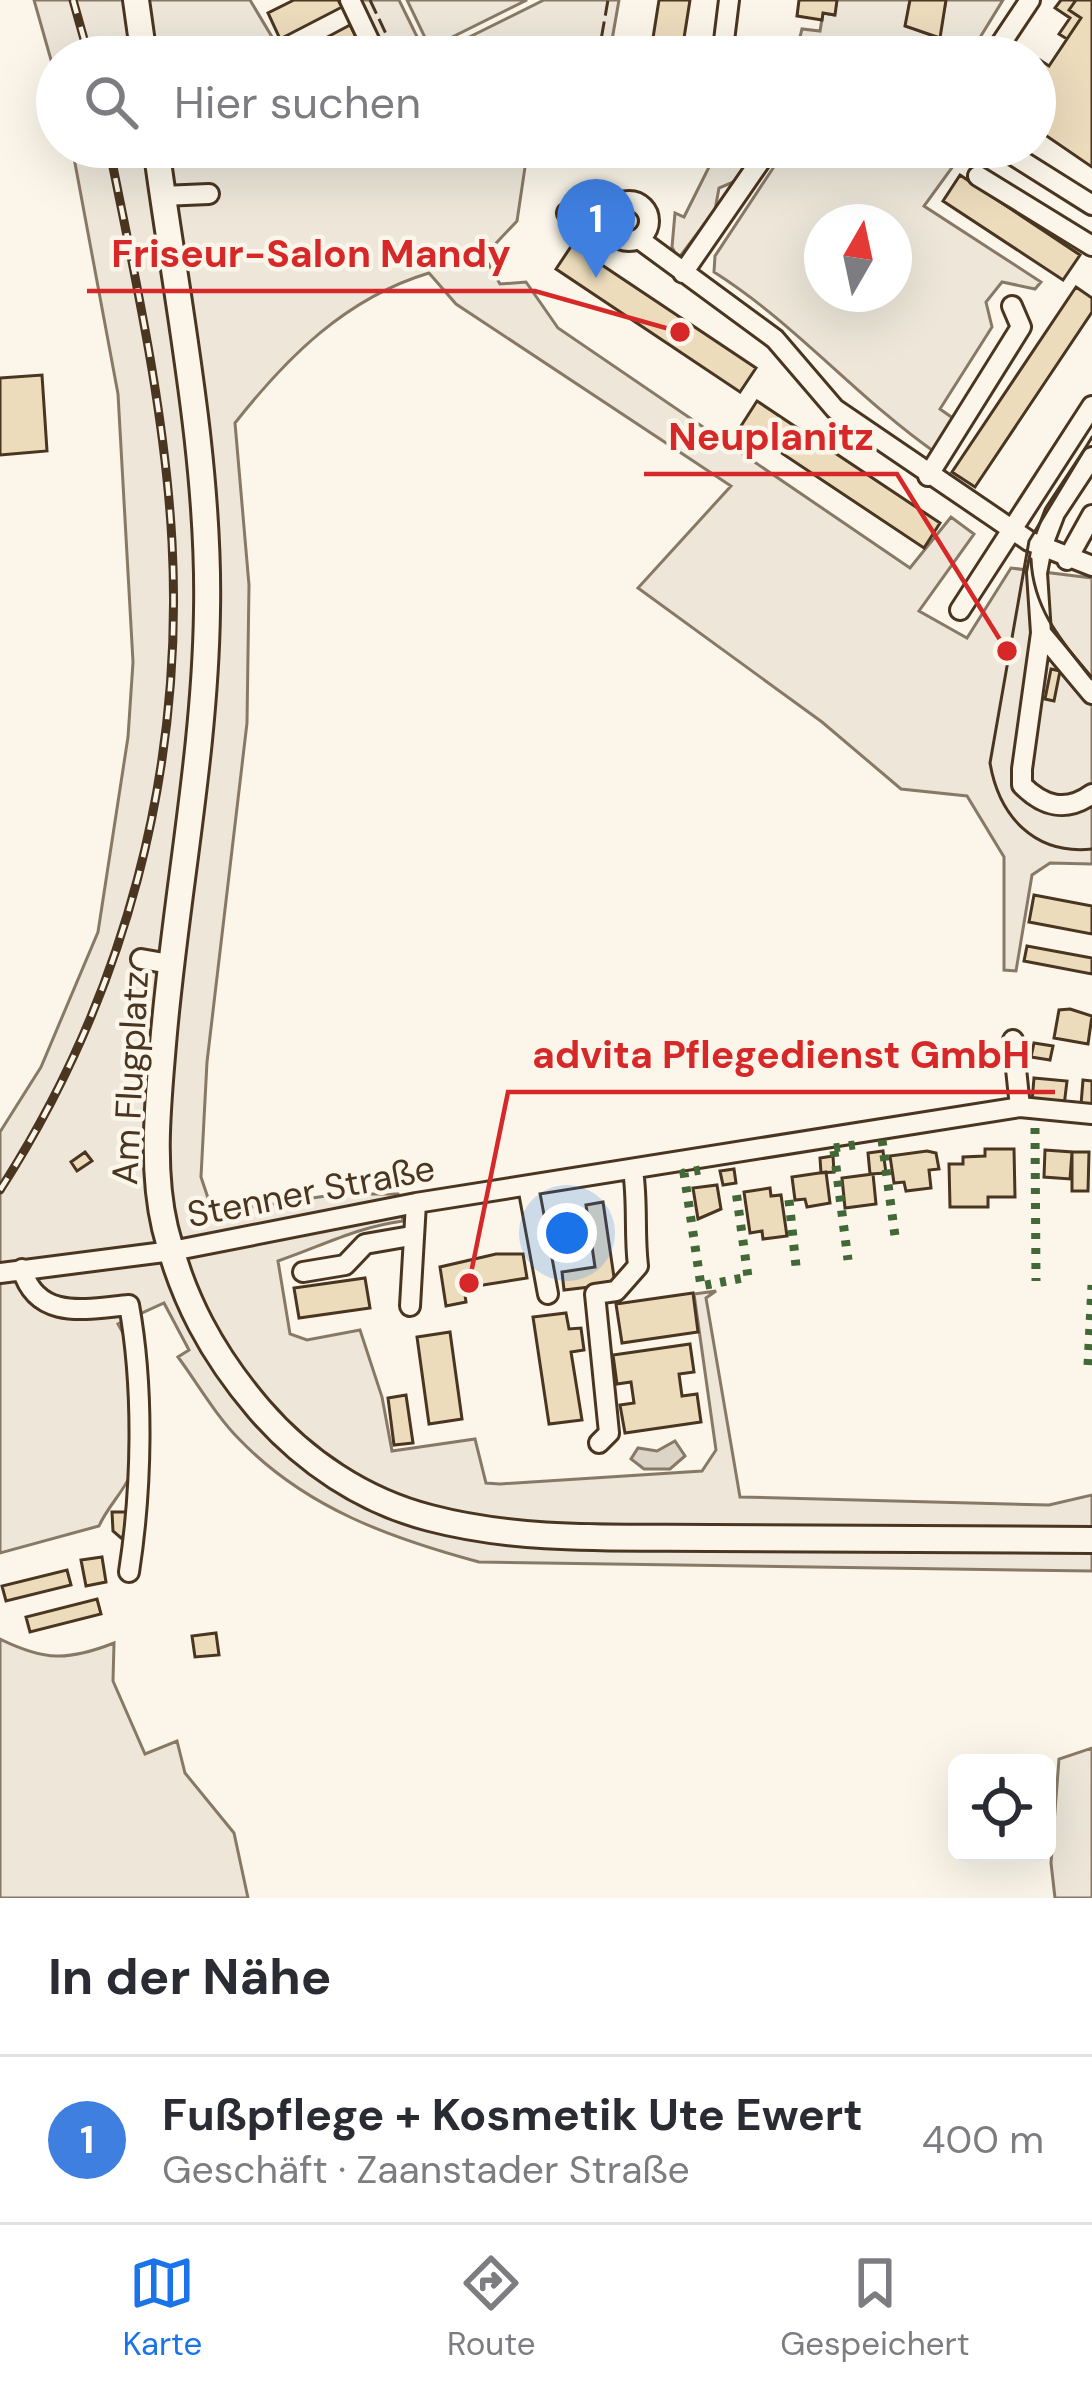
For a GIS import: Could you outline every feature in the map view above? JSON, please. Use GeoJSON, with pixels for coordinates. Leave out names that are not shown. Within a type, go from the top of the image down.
{"type":"FeatureCollection","features":[{"type":"Feature","properties":{"kind":"main road"},"geometry":{"type":"LineString","coordinates":[[136,0],[140,36]]}},
{"type":"Feature","properties":{"kind":"main road","name":"Am Flugplatz"},"geometry":{"type":"LineString","coordinates":[[159,168],[203,510],[208,607],[204,694],[170,964],[157,1131],[161,1204],[172,1251],[211,1347],[292,1444],[348,1484],[416,1514],[482,1529],[568,1536],[1092,1540]]}},
{"type":"Feature","properties":{"kind":"street"},"geometry":{"type":"LineString","coordinates":[[350,0],[367,36]]}},
{"type":"Feature","properties":{"kind":"street"},"geometry":{"type":"LineString","coordinates":[[725,36],[729,0]]}},
{"type":"Feature","properties":{"kind":"street"},"geometry":{"type":"LineString","coordinates":[[1006,36],[1030,0]]}},
{"type":"Feature","properties":{"kind":"street"},"geometry":{"type":"LineString","coordinates":[[683,273],[756,168]]}},
{"type":"Feature","properties":{"kind":"street"},"geometry":{"type":"LineString","coordinates":[[1033,168],[1092,205]]}},
{"type":"Feature","properties":{"kind":"street"},"geometry":{"type":"LineString","coordinates":[[978,176],[1092,246]]}},
{"type":"Feature","properties":{"kind":"street"},"geometry":{"type":"LineString","coordinates":[[162,196],[209,194]]}},
{"type":"Feature","properties":{"kind":"street"},"geometry":{"type":"LineString","coordinates":[[608,221],[617,204],[636,202],[649,223],[639,239]]}},
{"type":"Feature","properties":{"kind":"street"},"geometry":{"type":"LineString","coordinates":[[567,213],[608,221],[618,239],[639,239],[775,340],[835,409],[928,476],[1042,547],[1092,566]]}},
{"type":"Feature","properties":{"kind":"street"},"geometry":{"type":"LineString","coordinates":[[928,476],[1021,327],[1012,306]]}},
{"type":"Feature","properties":{"kind":"street"},"geometry":{"type":"LineString","coordinates":[[960,610],[1092,406]]}},
{"type":"Feature","properties":{"kind":"street"},"geometry":{"type":"LineString","coordinates":[[1092,457],[1055,513],[1042,547],[1037,573],[1042,633],[1022,785],[1038,801],[1059,807],[1092,794]]}},
{"type":"Feature","properties":{"kind":"street"},"geometry":{"type":"LineString","coordinates":[[1067,560],[1092,514]]}},
{"type":"Feature","properties":{"kind":"street"},"geometry":{"type":"LineString","coordinates":[[1042,633],[1092,694]]}},
{"type":"Feature","properties":{"kind":"street"},"geometry":{"type":"LineString","coordinates":[[141,959],[170,964]]}},
{"type":"Feature","properties":{"kind":"street"},"geometry":{"type":"LineString","coordinates":[[1013,1040],[1020,1107]]}},
{"type":"Feature","properties":{"kind":"street","name":"Stenner Straße"},"geometry":{"type":"LineString","coordinates":[[0,1273],[172,1251],[416,1203],[1020,1107],[1092,1114]]}},
{"type":"Feature","properties":{"kind":"street"},"geometry":{"type":"LineString","coordinates":[[599,1443],[609,1433],[596,1294],[616,1291],[638,1266],[634,1225],[639,1211],[633,1170]]}},
{"type":"Feature","properties":{"kind":"street"},"geometry":{"type":"LineString","coordinates":[[528,1186],[548,1294]]}},
{"type":"Feature","properties":{"kind":"street"},"geometry":{"type":"LineString","coordinates":[[410,1306],[416,1203]]}},
{"type":"Feature","properties":{"kind":"street"},"geometry":{"type":"LineString","coordinates":[[303,1272],[345,1264],[365,1244],[411,1236]]}},
{"type":"Feature","properties":{"kind":"street"},"geometry":{"type":"LineString","coordinates":[[22,1269],[32,1294],[52,1308],[129,1305],[136,1367],[135,1532],[129,1572]]}},
{"type":"Feature","properties":{"kind":"shaded area"},"geometry":{"type":"Polygon","coordinates":[[[34,0],[250,0],[271,36],[44,36],[34,0]]]}},
{"type":"Feature","properties":{"kind":"shaded area"},"geometry":{"type":"Polygon","coordinates":[[[360,0],[399,0],[417,36],[377,36],[360,0]]]}},
{"type":"Feature","properties":{"kind":"shaded area"},"geometry":{"type":"Polygon","coordinates":[[[407,0],[527,0],[454,36],[424,36],[407,0]]]}},
{"type":"Feature","properties":{"kind":"shaded area"},"geometry":{"type":"Polygon","coordinates":[[[544,0],[619,0],[613,36],[471,36],[544,0]]]}},
{"type":"Feature","properties":{"kind":"shaded area"},"geometry":{"type":"Polygon","coordinates":[[[837,0],[910,0],[906,26],[934,36],[800,36],[802,29],[820,31],[823,13],[834,15],[837,0]]]}},
{"type":"Feature","properties":{"kind":"shaded area"},"geometry":{"type":"Polygon","coordinates":[[[946,0],[1003,0],[981,36],[939,36],[946,0]]]}},
{"type":"Feature","properties":{"kind":"shaded area"},"geometry":{"type":"Polygon","coordinates":[[[76,168],[525,168],[517,221],[484,256],[500,284],[526,282],[558,328],[910,568],[951,517],[974,534],[919,611],[967,638],[1011,568],[1092,578],[1092,864],[1050,863],[1032,875],[1016,971],[1004,970],[1004,857],[967,796],[901,789],[822,722],[638,588],[731,486],[456,304],[429,273],[345,314],[297,353],[235,423],[249,585],[247,723],[207,1062],[201,1177],[213,1213],[339,1194],[398,1194],[403,1221],[355,1232],[278,1261],[290,1334],[307,1340],[360,1330],[382,1397],[392,1451],[475,1439],[486,1483],[500,1484],[702,1471],[716,1450],[694,1294],[716,1291],[706,1298],[740,1497],[1049,1505],[1092,1495],[1092,1571],[479,1562],[446,1553],[351,1518],[266,1464],[223,1421],[178,1357],[189,1350],[164,1303],[118,1324],[129,1344],[131,1474],[99,1526],[0,1553],[0,1132],[41,1067],[98,932],[128,737],[133,662],[118,394],[76,168]]]}},
{"type":"Feature","properties":{"kind":"shaded area"},"geometry":{"type":"Polygon","coordinates":[[[708,168],[746,168],[738,180],[719,188],[715,210],[678,259],[672,247],[675,213],[684,217],[708,168]]]}},
{"type":"Feature","properties":{"kind":"shaded area"},"geometry":{"type":"Polygon","coordinates":[[[773,168],[952,168],[924,206],[1041,282],[1035,289],[1002,282],[986,302],[992,327],[940,409],[957,421],[936,453],[714,272],[715,256],[773,168]]]}},
{"type":"Feature","properties":{"kind":"shaded area"},"geometry":{"type":"Polygon","coordinates":[[[675,1441],[685,1456],[670,1469],[644,1469],[631,1459],[638,1448],[657,1451],[675,1441]]]}},
{"type":"Feature","properties":{"kind":"shaded area"},"geometry":{"type":"Polygon","coordinates":[[[0,1639],[57,1656],[114,1643],[113,1681],[145,1754],[177,1741],[185,1773],[234,1833],[248,1898],[0,1898],[0,1639]]]}},
{"type":"Feature","properties":{"kind":"shaded area"},"geometry":{"type":"Polygon","coordinates":[[[1092,1748],[1092,1898],[1055,1898],[1051,1863],[1056,1862],[1059,1759],[1092,1748]]]}},
{"type":"Feature","properties":{"kind":"building"},"geometry":{"type":"Polygon","coordinates":[[[294,0],[338,0],[342,7],[286,36],[279,36],[268,13],[294,0]]]}},
{"type":"Feature","properties":{"kind":"building"},"geometry":{"type":"Polygon","coordinates":[[[659,0],[690,0],[684,36],[653,36],[659,0]]]}},
{"type":"Feature","properties":{"kind":"building"},"geometry":{"type":"Polygon","coordinates":[[[799,0],[837,0],[835,15],[823,13],[822,20],[797,16],[799,0]]]}},
{"type":"Feature","properties":{"kind":"building"},"geometry":{"type":"Polygon","coordinates":[[[910,0],[946,0],[940,36],[905,26],[910,0]]]}},
{"type":"Feature","properties":{"kind":"building"},"geometry":{"type":"Polygon","coordinates":[[[1061,0],[1076,0],[1069,10],[1081,18],[1067,39],[1059,34],[1070,18],[1055,8],[1061,0]]]}},
{"type":"Feature","properties":{"kind":"building"},"geometry":{"type":"Polygon","coordinates":[[[1076,0],[1092,0],[1092,167],[1056,142],[1056,56],[1081,18],[1069,10],[1076,0]]]}},
{"type":"Feature","properties":{"kind":"building"},"geometry":{"type":"Polygon","coordinates":[[[350,25],[356,36],[329,36],[350,25]]]}},
{"type":"Feature","properties":{"kind":"building"},"geometry":{"type":"Polygon","coordinates":[[[960,175],[1080,255],[1063,280],[943,201],[960,175]]]}},
{"type":"Feature","properties":{"kind":"building"},"geometry":{"type":"Polygon","coordinates":[[[572,245],[756,368],[740,392],[556,269],[572,245]]]}},
{"type":"Feature","properties":{"kind":"building"},"geometry":{"type":"Polygon","coordinates":[[[1076,287],[1092,298],[1092,312],[975,487],[952,472],[1076,287]]]}},
{"type":"Feature","properties":{"kind":"building"},"geometry":{"type":"Polygon","coordinates":[[[42,375],[47,451],[0,455],[0,378],[42,375]]]}},
{"type":"Feature","properties":{"kind":"building"},"geometry":{"type":"Polygon","coordinates":[[[757,401],[940,523],[924,548],[741,426],[757,401]]]}},
{"type":"Feature","properties":{"kind":"building"},"geometry":{"type":"Polygon","coordinates":[[[1051,669],[1060,671],[1054,701],[1045,699],[1051,669]]]}},
{"type":"Feature","properties":{"kind":"building"},"geometry":{"type":"Polygon","coordinates":[[[1034,895],[1092,906],[1092,934],[1029,922],[1034,895]]]}},
{"type":"Feature","properties":{"kind":"building"},"geometry":{"type":"Polygon","coordinates":[[[1027,946],[1092,958],[1092,974],[1024,961],[1027,946]]]}},
{"type":"Feature","properties":{"kind":"building"},"geometry":{"type":"Polygon","coordinates":[[[1059,1010],[1092,1016],[1088,1044],[1054,1038],[1059,1010]]]}},
{"type":"Feature","properties":{"kind":"building"},"geometry":{"type":"Polygon","coordinates":[[[1034,1043],[1053,1046],[1050,1060],[1031,1057],[1034,1043]]]}},
{"type":"Feature","properties":{"kind":"building"},"geometry":{"type":"Polygon","coordinates":[[[1034,1078],[1067,1081],[1064,1106],[1032,1102],[1034,1078]]]}},
{"type":"Feature","properties":{"kind":"building"},"geometry":{"type":"Polygon","coordinates":[[[1083,1080],[1092,1081],[1092,1106],[1081,1105],[1083,1080]]]}},
{"type":"Feature","properties":{"kind":"building"},"geometry":{"type":"Polygon","coordinates":[[[985,1149],[1014,1149],[1015,1197],[988,1197],[988,1207],[950,1207],[949,1164],[963,1164],[963,1157],[985,1156],[985,1149]]]}},
{"type":"Feature","properties":{"kind":"building"},"geometry":{"type":"Polygon","coordinates":[[[1045,1150],[1072,1152],[1070,1179],[1044,1177],[1045,1150]]]}},
{"type":"Feature","properties":{"kind":"building"},"geometry":{"type":"Polygon","coordinates":[[[883,1151],[886,1173],[870,1174],[868,1153],[883,1151]]]}},
{"type":"Feature","properties":{"kind":"building"},"geometry":{"type":"Polygon","coordinates":[[[85,1152],[92,1161],[77,1171],[71,1162],[85,1152]]]}},
{"type":"Feature","properties":{"kind":"building"},"geometry":{"type":"Polygon","coordinates":[[[1072,1152],[1089,1152],[1088,1191],[1072,1191],[1072,1152]]]}},
{"type":"Feature","properties":{"kind":"building"},"geometry":{"type":"Polygon","coordinates":[[[936,1153],[939,1169],[929,1170],[931,1188],[906,1191],[904,1182],[894,1183],[890,1156],[936,1153]]]}},
{"type":"Feature","properties":{"kind":"building"},"geometry":{"type":"Polygon","coordinates":[[[833,1156],[834,1172],[821,1173],[820,1158],[833,1156]]]}},
{"type":"Feature","properties":{"kind":"building"},"geometry":{"type":"Polygon","coordinates":[[[734,1169],[736,1183],[723,1185],[720,1171],[734,1169]]]}},
{"type":"Feature","properties":{"kind":"building"},"geometry":{"type":"Polygon","coordinates":[[[826,1172],[830,1203],[807,1207],[805,1199],[795,1200],[792,1177],[826,1172]]]}},
{"type":"Feature","properties":{"kind":"building"},"geometry":{"type":"Polygon","coordinates":[[[873,1174],[876,1204],[845,1208],[842,1178],[873,1174]]]}},
{"type":"Feature","properties":{"kind":"building"},"geometry":{"type":"Polygon","coordinates":[[[717,1185],[721,1209],[698,1219],[693,1188],[717,1185]]]}},
{"type":"Feature","properties":{"kind":"building"},"geometry":{"type":"Polygon","coordinates":[[[770,1188],[771,1196],[781,1195],[787,1236],[763,1239],[762,1231],[750,1233],[744,1192],[770,1188]]]}},
{"type":"Feature","properties":{"kind":"building"},"geometry":{"type":"Polygon","coordinates":[[[603,1202],[615,1284],[564,1290],[562,1272],[595,1267],[586,1205],[603,1202]]]}},
{"type":"Feature","properties":{"kind":"building"},"geometry":{"type":"Polygon","coordinates":[[[496,1254],[523,1254],[527,1278],[464,1288],[466,1302],[446,1306],[440,1267],[496,1254]]]}},
{"type":"Feature","properties":{"kind":"building"},"geometry":{"type":"Polygon","coordinates":[[[365,1278],[370,1308],[299,1318],[294,1288],[365,1278]]]}},
{"type":"Feature","properties":{"kind":"building"},"geometry":{"type":"Polygon","coordinates":[[[693,1293],[698,1332],[622,1343],[616,1304],[693,1293]]]}},
{"type":"Feature","properties":{"kind":"building"},"geometry":{"type":"Polygon","coordinates":[[[566,1313],[569,1329],[581,1328],[584,1350],[571,1352],[582,1420],[549,1424],[533,1317],[566,1313]]]}},
{"type":"Feature","properties":{"kind":"building"},"geometry":{"type":"Polygon","coordinates":[[[450,1332],[462,1419],[429,1424],[417,1337],[450,1332]]]}},
{"type":"Feature","properties":{"kind":"building"},"geometry":{"type":"Polygon","coordinates":[[[690,1344],[694,1372],[679,1374],[682,1396],[697,1394],[701,1422],[625,1433],[620,1405],[634,1403],[631,1382],[617,1384],[613,1355],[690,1344]]]}},
{"type":"Feature","properties":{"kind":"building"},"geometry":{"type":"Polygon","coordinates":[[[406,1395],[413,1443],[394,1445],[388,1398],[406,1395]]]}},
{"type":"Feature","properties":{"kind":"building"},"geometry":{"type":"Polygon","coordinates":[[[112,1512],[129,1512],[129,1530],[121,1538],[113,1531],[112,1512]]]}},
{"type":"Feature","properties":{"kind":"building"},"geometry":{"type":"Polygon","coordinates":[[[102,1557],[106,1582],[86,1586],[81,1560],[102,1557]]]}},
{"type":"Feature","properties":{"kind":"building"},"geometry":{"type":"Polygon","coordinates":[[[67,1570],[71,1585],[6,1601],[2,1586],[67,1570]]]}},
{"type":"Feature","properties":{"kind":"building"},"geometry":{"type":"Polygon","coordinates":[[[97,1599],[101,1614],[30,1632],[26,1617],[97,1599]]]}},
{"type":"Feature","properties":{"kind":"building"},"geometry":{"type":"Polygon","coordinates":[[[216,1633],[219,1655],[195,1657],[192,1636],[216,1633]]]}},
{"type":"Feature","properties":{"kind":"tram line"},"geometry":{"type":"LineString","coordinates":[[1092,437],[1029,541],[990,763],[1002,800],[1023,828],[1053,846],[1092,849]]}},
{"type":"Feature","properties":{"kind":"tram line"},"geometry":{"type":"LineString","coordinates":[[1031,559],[1043,609],[1092,679]]}},
{"type":"Feature","properties":{"kind":"railway"},"geometry":{"type":"LineString","coordinates":[[73,0],[83,36]]}},
{"type":"Feature","properties":{"kind":"railway"},"geometry":{"type":"LineString","coordinates":[[0,1190],[44,1116],[113,960],[156,797],[168,713],[173,628],[168,492],[148,344],[113,168]]}},
{"type":"Feature","properties":{"kind":"hedge"},"geometry":{"type":"LineString","coordinates":[[1035,1128],[1036,1281]]}},
{"type":"Feature","properties":{"kind":"hedge"},"geometry":{"type":"LineString","coordinates":[[882,1140],[895,1236]]}},
{"type":"Feature","properties":{"kind":"hedge"},"geometry":{"type":"LineString","coordinates":[[834,1148],[861,1144]]}},
{"type":"Feature","properties":{"kind":"hedge"},"geometry":{"type":"LineString","coordinates":[[834,1151],[848,1260]]}},
{"type":"Feature","properties":{"kind":"hedge"},"geometry":{"type":"LineString","coordinates":[[700,1170],[684,1173],[701,1286],[748,1277],[736,1191]]}},
{"type":"Feature","properties":{"kind":"hedge"},"geometry":{"type":"LineString","coordinates":[[789,1200],[796,1266]]}},
{"type":"Feature","properties":{"kind":"hedge"},"geometry":{"type":"LineString","coordinates":[[1088,1365],[1092,1285]]}},
{"type":"Feature","properties":{"kind":"fence"},"geometry":{"type":"LineString","coordinates":[[370,0],[387,36]]}},
{"type":"Feature","properties":{"kind":"fence"},"geometry":{"type":"LineString","coordinates":[[602,36],[608,0]]}},
{"type":"Feature","properties":{"kind":"place","name":"Fußpflege + Kosmetik Ute Ewert"},"geometry":{"type":"Point","coordinates":[596,278]}},
{"type":"Feature","properties":{"kind":"place","name":"Friseur-Salon Mandy"},"geometry":{"type":"Point","coordinates":[680,332]}},
{"type":"Feature","properties":{"kind":"place","name":"Neuplanitz"},"geometry":{"type":"Point","coordinates":[1007,651]}},
{"type":"Feature","properties":{"kind":"place","name":"advita Pflegedienst GmbH"},"geometry":{"type":"Point","coordinates":[469,1283]}}]}
